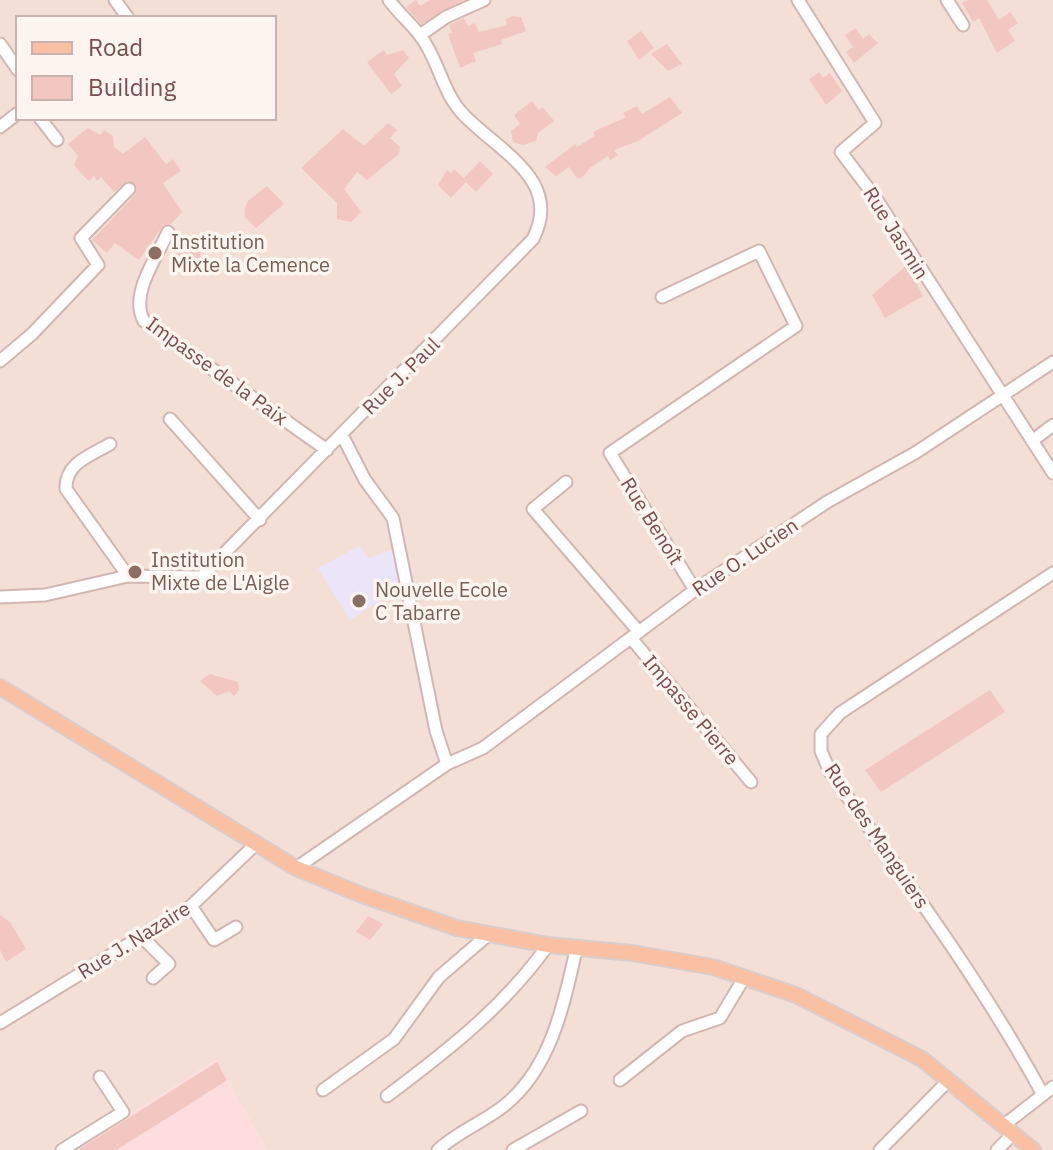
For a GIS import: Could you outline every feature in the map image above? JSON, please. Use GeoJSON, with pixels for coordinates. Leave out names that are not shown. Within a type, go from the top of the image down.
{"type":"FeatureCollection","features":[{"type":"Feature","properties":{"kind":"main road"},"geometry":{"type":"LineString","coordinates":[[0,687],[296,868],[443,923],[576,950],[685,961],[796,995],[922,1059],[1033,1150]]}},
{"type":"Feature","properties":{"kind":"street","name":"Rue J. Paul"},"geometry":{"type":"LineString","coordinates":[[0,597],[45,595],[128,576],[201,577],[533,239],[542,218],[542,205],[533,180],[523,167],[460,111],[420,35],[389,0]]}},
{"type":"Feature","properties":{"kind":"street"},"geometry":{"type":"LineString","coordinates":[[420,35],[446,17],[484,0]]}},
{"type":"Feature","properties":{"kind":"street","name":"Rue Jasmin"},"geometry":{"type":"LineString","coordinates":[[798,0],[875,123],[841,152],[875,197],[930,287],[1053,473]]}},
{"type":"Feature","properties":{"kind":"street"},"geometry":{"type":"LineString","coordinates":[[947,0],[963,25]]}},
{"type":"Feature","properties":{"kind":"street"},"geometry":{"type":"LineString","coordinates":[[0,44],[16,67]]}},
{"type":"Feature","properties":{"kind":"street"},"geometry":{"type":"LineString","coordinates":[[0,127],[16,115]]}},
{"type":"Feature","properties":{"kind":"street"},"geometry":{"type":"LineString","coordinates":[[42,120],[57,140]]}},
{"type":"Feature","properties":{"kind":"street"},"geometry":{"type":"LineString","coordinates":[[0,361],[32,334],[98,265],[81,238],[129,189]]}},
{"type":"Feature","properties":{"kind":"street","name":"Impasse de la Paix"},"geometry":{"type":"LineString","coordinates":[[168,232],[140,294],[138,303],[144,321],[327,450]]}},
{"type":"Feature","properties":{"kind":"street","name":"Rue Benoît"},"geometry":{"type":"LineString","coordinates":[[662,297],[759,251],[796,326],[610,453],[695,590]]}},
{"type":"Feature","properties":{"kind":"street","name":"Rue O. Lucien"},"geometry":{"type":"LineString","coordinates":[[296,868],[447,764],[483,748],[695,590],[827,502],[1005,397],[1053,362]]}},
{"type":"Feature","properties":{"kind":"street"},"geometry":{"type":"LineString","coordinates":[[170,419],[260,520]]}},
{"type":"Feature","properties":{"kind":"street"},"geometry":{"type":"LineString","coordinates":[[1032,441],[1053,425]]}},
{"type":"Feature","properties":{"kind":"street"},"geometry":{"type":"LineString","coordinates":[[342,435],[365,480],[393,518],[436,731],[447,764]]}},
{"type":"Feature","properties":{"kind":"street"},"geometry":{"type":"LineString","coordinates":[[110,444],[75,464],[68,472],[66,489],[128,576]]}},
{"type":"Feature","properties":{"kind":"street","name":"Impasse Pierre"},"geometry":{"type":"LineString","coordinates":[[566,482],[533,509],[751,782]]}},
{"type":"Feature","properties":{"kind":"street","name":"Rue des Manguiers"},"geometry":{"type":"LineString","coordinates":[[1048,1090],[830,772],[821,751],[821,734],[840,713],[1053,573]]}},
{"type":"Feature","properties":{"kind":"street","name":"Rue J. Nazaire"},"geometry":{"type":"LineString","coordinates":[[0,1023],[191,906],[257,843]]}},
{"type":"Feature","properties":{"kind":"street"},"geometry":{"type":"LineString","coordinates":[[191,906],[214,940],[236,927]]}},
{"type":"Feature","properties":{"kind":"street"},"geometry":{"type":"LineString","coordinates":[[323,1090],[394,1039],[439,977],[489,934]]}},
{"type":"Feature","properties":{"kind":"street"},"geometry":{"type":"LineString","coordinates":[[141,936],[169,964],[153,978]]}},
{"type":"Feature","properties":{"kind":"street"},"geometry":{"type":"LineString","coordinates":[[387,1096],[462,1040],[493,1011],[548,945]]}},
{"type":"Feature","properties":{"kind":"street"},"geometry":{"type":"LineString","coordinates":[[438,1150],[507,1103],[536,1074],[566,997],[576,950]]}},
{"type":"Feature","properties":{"kind":"street"},"geometry":{"type":"LineString","coordinates":[[620,1080],[682,1031],[720,1018],[744,978]]}},
{"type":"Feature","properties":{"kind":"street"},"geometry":{"type":"LineString","coordinates":[[62,1150],[123,1112],[100,1077]]}},
{"type":"Feature","properties":{"kind":"street"},"geometry":{"type":"LineString","coordinates":[[880,1150],[949,1080]]}},
{"type":"Feature","properties":{"kind":"street"},"geometry":{"type":"LineString","coordinates":[[997,1150],[1009,1129],[1048,1090]]}},
{"type":"Feature","properties":{"kind":"street"},"geometry":{"type":"LineString","coordinates":[[513,1150],[581,1111]]}},
{"type":"Feature","properties":{"kind":"shaded area"},"geometry":{"type":"Polygon","coordinates":[[[0,0],[1053,0],[1053,1150],[267,1150],[216,1060],[74,1150],[0,1150],[0,0]]]}},
{"type":"Feature","properties":{"kind":"shaded area","name":"Nouvelle Ecole C Tabarre"},"geometry":{"type":"Polygon","coordinates":[[[359,546],[369,558],[399,547],[409,581],[350,620],[318,568],[359,546]]]}},
{"type":"Feature","properties":{"kind":"shaded area"},"geometry":{"type":"Polygon","coordinates":[[[216,1060],[267,1150],[74,1150],[216,1060]]]}},
{"type":"Feature","properties":{"kind":"building"},"geometry":{"type":"Polygon","coordinates":[[[416,0],[420,6],[430,0],[463,0],[421,24],[406,7],[416,0]]]}},
{"type":"Feature","properties":{"kind":"building"},"geometry":{"type":"Polygon","coordinates":[[[987,0],[999,20],[1010,12],[1018,23],[1008,30],[1015,41],[997,53],[979,18],[973,22],[962,3],[987,0]]]}},
{"type":"Feature","properties":{"kind":"building"},"geometry":{"type":"Polygon","coordinates":[[[521,17],[526,31],[501,40],[502,44],[473,53],[476,61],[460,68],[448,34],[452,33],[449,25],[464,18],[468,26],[475,23],[479,32],[507,25],[506,19],[521,17]]]}},
{"type":"Feature","properties":{"kind":"building"},"geometry":{"type":"Polygon","coordinates":[[[856,28],[863,39],[869,34],[878,43],[854,63],[846,52],[853,47],[845,35],[856,28]]]}},
{"type":"Feature","properties":{"kind":"building"},"geometry":{"type":"Polygon","coordinates":[[[641,31],[654,48],[639,60],[627,41],[641,31]]]}},
{"type":"Feature","properties":{"kind":"building"},"geometry":{"type":"Polygon","coordinates":[[[667,44],[682,64],[668,71],[651,54],[667,44]]]}},
{"type":"Feature","properties":{"kind":"building"},"geometry":{"type":"Polygon","coordinates":[[[384,50],[387,55],[403,50],[409,58],[394,74],[402,86],[391,94],[367,62],[384,50]]]}},
{"type":"Feature","properties":{"kind":"building"},"geometry":{"type":"Polygon","coordinates":[[[819,72],[823,78],[830,73],[842,91],[826,105],[809,79],[819,72]]]}},
{"type":"Feature","properties":{"kind":"building"},"geometry":{"type":"Polygon","coordinates":[[[670,97],[682,113],[638,141],[614,150],[618,155],[610,160],[608,156],[591,167],[582,178],[577,178],[569,167],[556,176],[545,167],[575,144],[577,147],[595,136],[593,132],[626,117],[623,113],[637,106],[642,114],[670,97]]]}},
{"type":"Feature","properties":{"kind":"building"},"geometry":{"type":"Polygon","coordinates":[[[532,101],[539,110],[543,107],[554,121],[538,133],[536,141],[523,145],[513,142],[511,131],[520,124],[514,115],[532,101]]]}},
{"type":"Feature","properties":{"kind":"building"},"geometry":{"type":"Polygon","coordinates":[[[388,123],[397,130],[390,138],[400,147],[399,154],[367,180],[357,172],[344,189],[361,212],[351,222],[337,219],[337,203],[301,168],[343,129],[364,146],[388,123]]]}},
{"type":"Feature","properties":{"kind":"building"},"geometry":{"type":"Polygon","coordinates":[[[88,128],[100,135],[104,130],[113,136],[114,147],[123,154],[145,137],[166,164],[173,159],[181,171],[163,183],[182,212],[171,224],[163,226],[139,260],[115,243],[107,253],[92,240],[135,195],[137,188],[128,181],[114,192],[101,177],[97,181],[94,176],[89,181],[74,165],[78,156],[68,144],[88,128]]]}},
{"type":"Feature","properties":{"kind":"building"},"geometry":{"type":"Polygon","coordinates":[[[480,161],[493,174],[476,192],[466,182],[451,198],[438,185],[447,170],[451,173],[454,169],[464,178],[480,161]]]}},
{"type":"Feature","properties":{"kind":"building"},"geometry":{"type":"Polygon","coordinates":[[[267,186],[284,204],[256,228],[245,217],[245,208],[248,201],[267,186]]]}},
{"type":"Feature","properties":{"kind":"building"},"geometry":{"type":"Polygon","coordinates":[[[189,242],[191,246],[198,245],[202,262],[176,270],[172,248],[189,242]]]}},
{"type":"Feature","properties":{"kind":"building"},"geometry":{"type":"Polygon","coordinates":[[[907,265],[923,296],[885,318],[872,295],[907,265]]]}},
{"type":"Feature","properties":{"kind":"building"},"geometry":{"type":"Polygon","coordinates":[[[210,674],[238,682],[239,690],[234,696],[229,691],[217,696],[200,681],[210,674]]]}},
{"type":"Feature","properties":{"kind":"building"},"geometry":{"type":"Polygon","coordinates":[[[990,690],[1005,712],[881,792],[865,770],[990,690]]]}},
{"type":"Feature","properties":{"kind":"building"},"geometry":{"type":"Polygon","coordinates":[[[0,915],[10,922],[26,949],[6,962],[0,950],[0,915]]]}},
{"type":"Feature","properties":{"kind":"building"},"geometry":{"type":"Polygon","coordinates":[[[368,916],[383,924],[370,940],[356,932],[368,916]]]}},
{"type":"Feature","properties":{"kind":"building"},"geometry":{"type":"Polygon","coordinates":[[[217,1062],[227,1080],[185,1107],[116,1150],[78,1150],[217,1062]]]}},
{"type":"Feature","properties":{"kind":"place","name":"Institution Mixte la Cemence"},"geometry":{"type":"Point","coordinates":[155,253]}},
{"type":"Feature","properties":{"kind":"place","name":"Institution Mixte de L'Aigle"},"geometry":{"type":"Point","coordinates":[135,572]}},
{"type":"Feature","properties":{"kind":"place","name":"Nouvelle Ecole C Tabarre"},"geometry":{"type":"Point","coordinates":[359,601]}}]}
